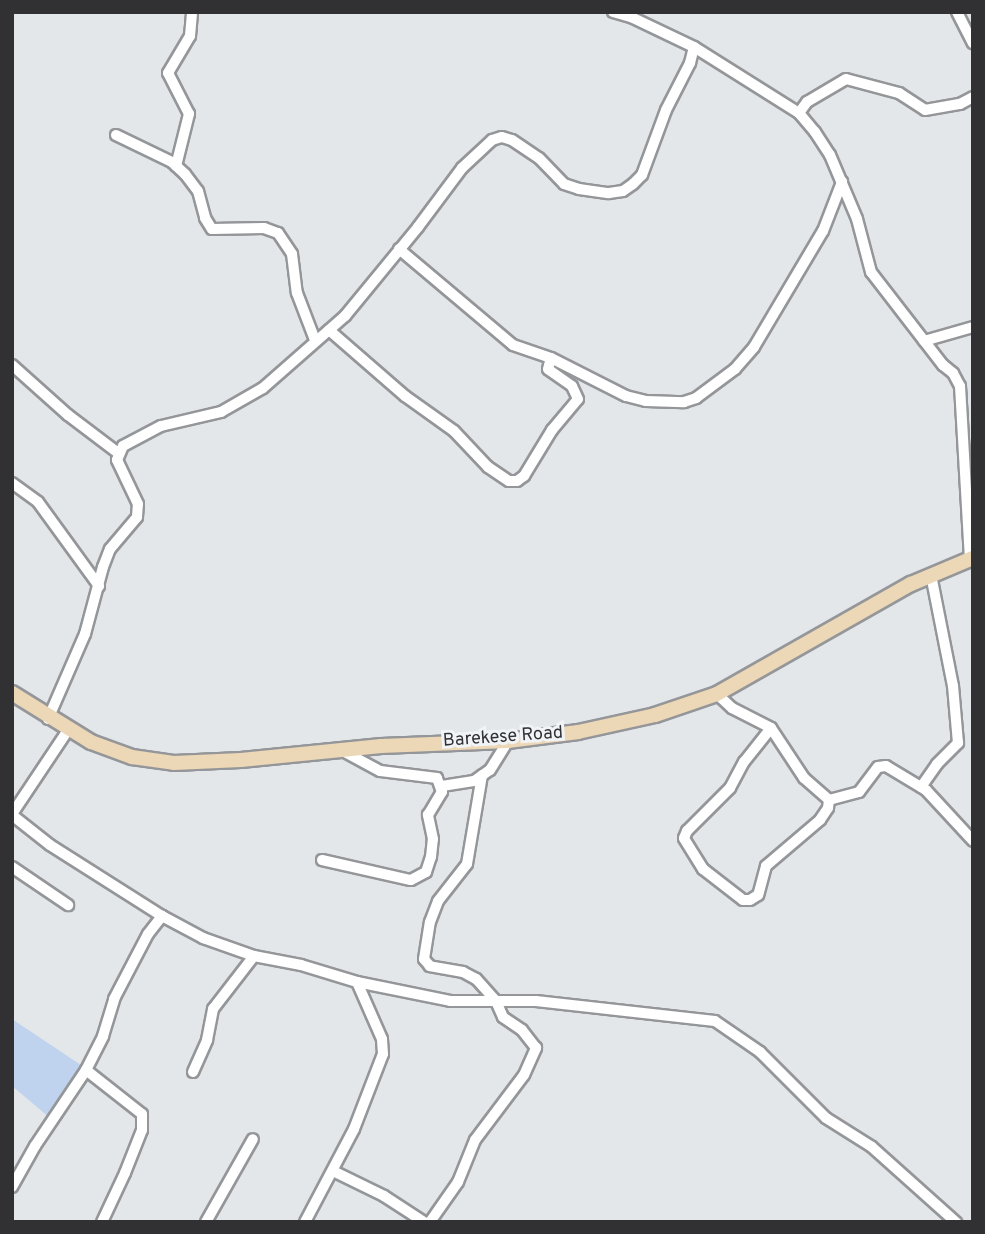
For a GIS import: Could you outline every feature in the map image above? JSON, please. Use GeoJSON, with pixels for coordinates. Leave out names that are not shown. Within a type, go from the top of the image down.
{"type":"FeatureCollection","features":[{"type":"Feature","properties":{"kind":"main road","name":"Barekese Road"},"geometry":{"type":"LineString","coordinates":[[12,693],[48,719],[112,751],[174,763],[508,741],[616,726],[716,694],[931,575],[972,558]]}},
{"type":"Feature","properties":{"kind":"street"},"geometry":{"type":"LineString","coordinates":[[176,166],[189,114],[167,73],[190,36],[192,12]]}},
{"type":"Feature","properties":{"kind":"street"},"geometry":{"type":"LineString","coordinates":[[613,12],[631,17],[694,47],[799,113],[830,155],[857,219],[871,272],[943,365],[953,373],[960,386],[972,558]]}},
{"type":"Feature","properties":{"kind":"street"},"geometry":{"type":"LineString","coordinates":[[973,12],[958,14],[973,43]]}},
{"type":"Feature","properties":{"kind":"street"},"geometry":{"type":"LineString","coordinates":[[48,719],[85,634],[110,549],[137,517],[138,504],[117,460],[123,446],[161,426],[221,412],[263,388],[352,308],[462,168],[492,140],[502,137],[512,140],[539,158],[564,184],[589,191],[623,191],[642,174],[666,110],[690,63],[694,47]]}},
{"type":"Feature","properties":{"kind":"street"},"geometry":{"type":"LineString","coordinates":[[799,113],[807,102],[846,79],[899,93],[925,110],[960,104],[973,97]]}},
{"type":"Feature","properties":{"kind":"street"},"geometry":{"type":"LineString","coordinates":[[117,135],[176,166],[198,191],[205,218],[212,229],[264,228],[278,233],[292,254],[300,304],[315,340]]}},
{"type":"Feature","properties":{"kind":"street"},"geometry":{"type":"LineString","coordinates":[[399,249],[513,345],[551,358],[626,396],[646,401],[684,402],[696,398],[735,369],[754,347],[788,285],[823,231],[842,182]]}},
{"type":"Feature","properties":{"kind":"street"},"geometry":{"type":"LineString","coordinates":[[924,341],[973,327]]}},
{"type":"Feature","properties":{"kind":"street"},"geometry":{"type":"LineString","coordinates":[[329,330],[405,396],[454,431],[488,467],[509,481],[517,481],[524,476],[552,430],[578,399],[572,386],[548,369],[551,358]]}},
{"type":"Feature","properties":{"kind":"street"},"geometry":{"type":"LineString","coordinates":[[12,365],[68,415],[118,453]]}},
{"type":"Feature","properties":{"kind":"street"},"geometry":{"type":"LineString","coordinates":[[12,483],[38,502],[99,586]]}},
{"type":"Feature","properties":{"kind":"street"},"geometry":{"type":"LineString","coordinates":[[921,788],[937,764],[958,743],[953,686],[931,575]]}},
{"type":"Feature","properties":{"kind":"street"},"geometry":{"type":"LineString","coordinates":[[716,694],[732,708],[771,728],[804,778],[829,800]]}},
{"type":"Feature","properties":{"kind":"street"},"geometry":{"type":"LineString","coordinates":[[771,728],[744,762],[730,788],[687,831],[684,838],[703,869],[743,900],[750,900],[758,895],[765,866],[820,820],[828,808],[829,800]]}},
{"type":"Feature","properties":{"kind":"street"},"geometry":{"type":"LineString","coordinates":[[68,730],[12,814],[50,845],[162,916],[203,938],[254,956],[301,965],[356,982],[450,1001],[536,1000],[715,1021],[760,1052],[826,1118],[872,1147],[956,1222]]}},
{"type":"Feature","properties":{"kind":"street"},"geometry":{"type":"LineString","coordinates":[[442,786],[466,783],[482,775],[501,757],[508,741]]}},
{"type":"Feature","properties":{"kind":"street"},"geometry":{"type":"LineString","coordinates":[[322,860],[411,880],[426,873],[431,857],[433,839],[428,815],[442,792],[437,778],[380,771],[341,750]]}},
{"type":"Feature","properties":{"kind":"street"},"geometry":{"type":"LineString","coordinates":[[829,800],[859,792],[881,765],[921,788],[973,841]]}},
{"type":"Feature","properties":{"kind":"street"},"geometry":{"type":"LineString","coordinates":[[430,1222],[458,1182],[475,1140],[515,1088],[536,1048],[522,1030],[503,1017],[496,1001],[476,979],[463,972],[430,966],[424,959],[430,922],[438,901],[467,864],[482,775]]}},
{"type":"Feature","properties":{"kind":"street"},"geometry":{"type":"LineString","coordinates":[[12,867],[68,905]]}},
{"type":"Feature","properties":{"kind":"street"},"geometry":{"type":"LineString","coordinates":[[12,1187],[35,1146],[86,1070],[103,1036],[114,999],[148,934],[162,916]]}},
{"type":"Feature","properties":{"kind":"street"},"geometry":{"type":"LineString","coordinates":[[193,1072],[206,1040],[213,1009],[254,956]]}},
{"type":"Feature","properties":{"kind":"street"},"geometry":{"type":"LineString","coordinates":[[304,1222],[354,1129],[384,1047],[356,982]]}},
{"type":"Feature","properties":{"kind":"street"},"geometry":{"type":"LineString","coordinates":[[86,1070],[142,1114],[142,1130],[102,1222]]}},
{"type":"Feature","properties":{"kind":"street"},"geometry":{"type":"LineString","coordinates":[[206,1222],[253,1139]]}},
{"type":"Feature","properties":{"kind":"street"},"geometry":{"type":"LineString","coordinates":[[333,1171],[384,1196],[424,1222]]}},
{"type":"Feature","properties":{"kind":"shaded area"},"geometry":{"type":"Polygon","coordinates":[[[12,1019],[84,1067],[50,1118],[12,1086],[12,1019]]]}}]}
